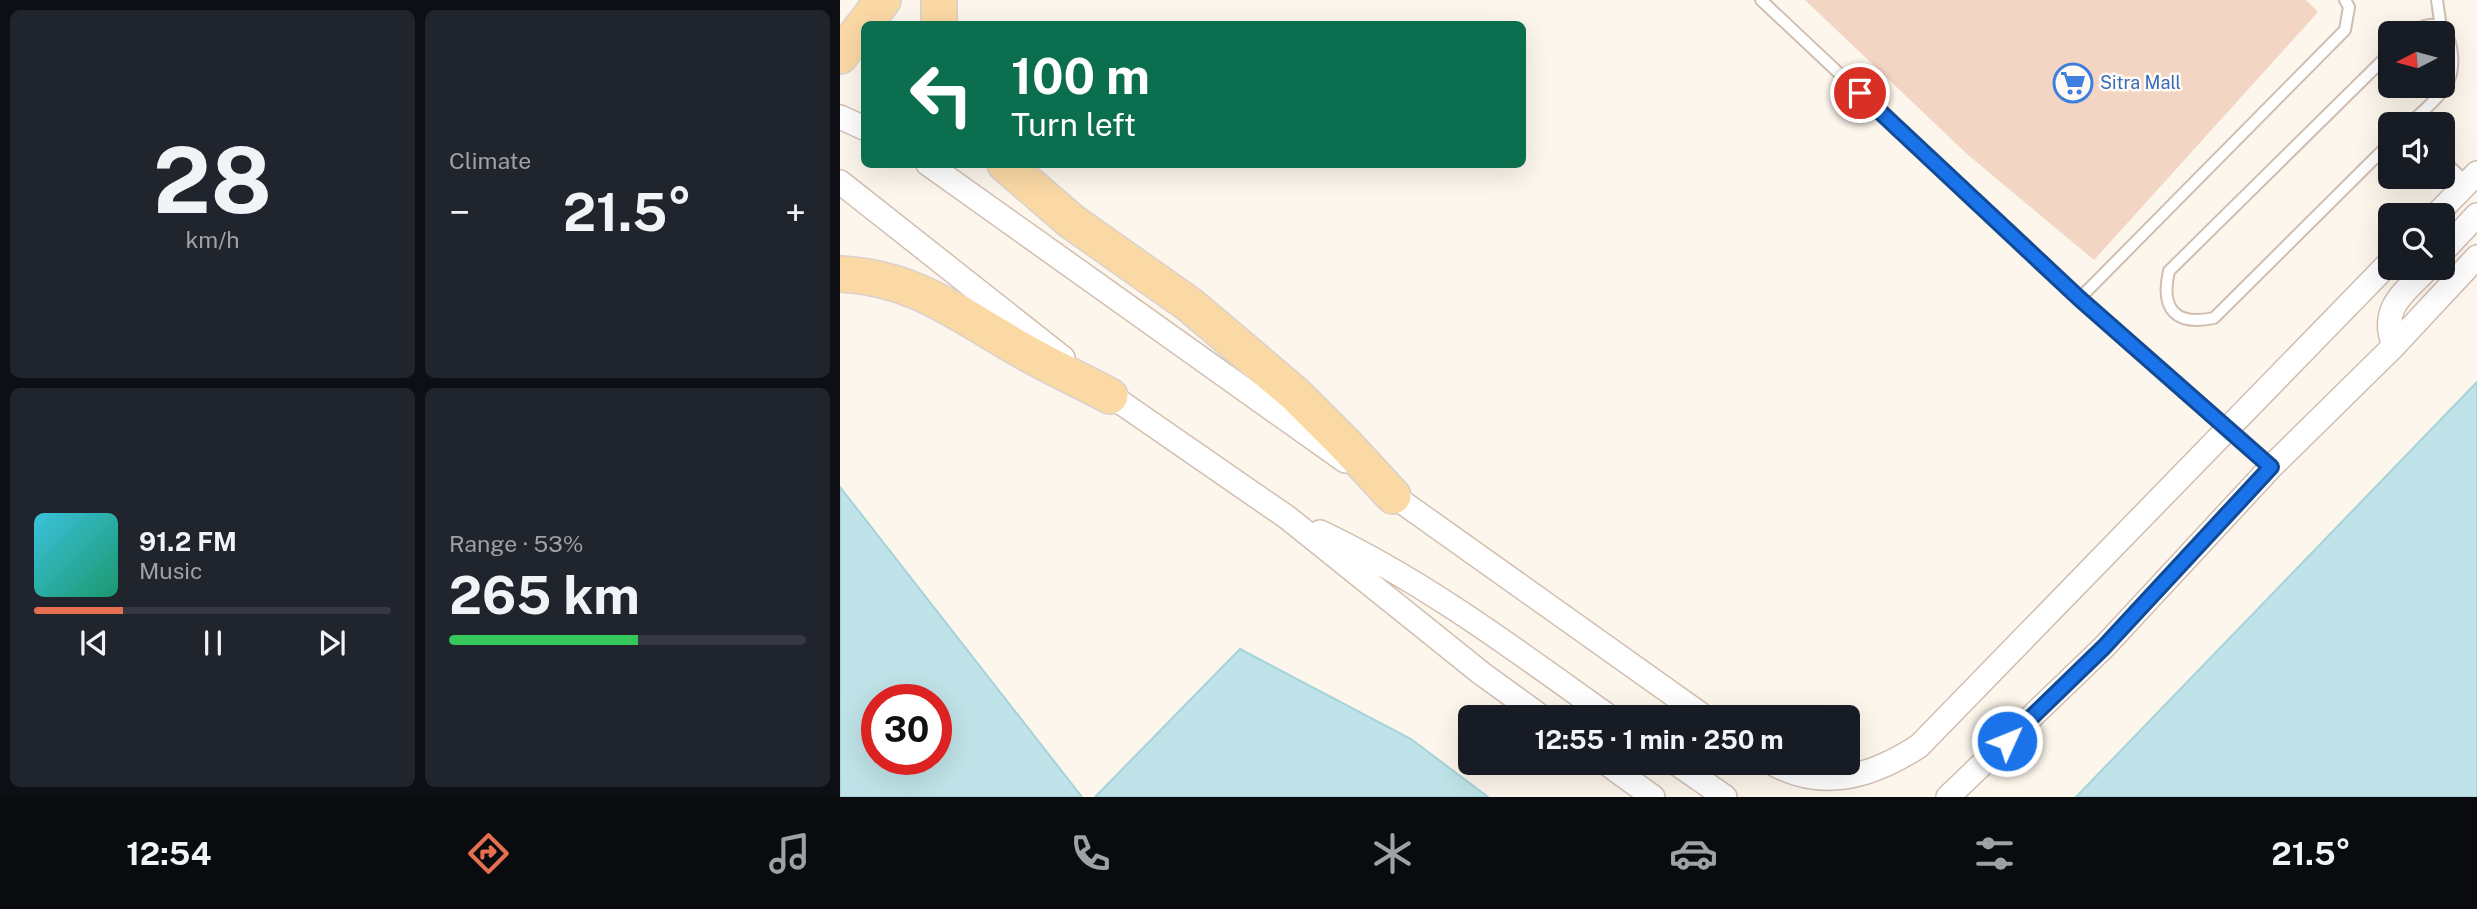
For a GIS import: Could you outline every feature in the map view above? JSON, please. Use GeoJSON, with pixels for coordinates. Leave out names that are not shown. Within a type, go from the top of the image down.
{"type":"FeatureCollection","features":[{"type":"Feature","properties":{"kind":"main road"},"geometry":{"type":"LineString","coordinates":[[867,21],[883,0]]}},
{"type":"Feature","properties":{"kind":"main road"},"geometry":{"type":"LineString","coordinates":[[939,0],[939,21]]}},
{"type":"Feature","properties":{"kind":"main road"},"geometry":{"type":"LineString","coordinates":[[840,57],[861,29]]}},
{"type":"Feature","properties":{"kind":"main road"},"geometry":{"type":"LineString","coordinates":[[1010,168],[1071,221],[1190,305],[1295,394],[1393,496]]}},
{"type":"Feature","properties":{"kind":"main road"},"geometry":{"type":"LineString","coordinates":[[840,274],[868,275],[923,292],[1026,353],[1110,396]]}},
{"type":"Feature","properties":{"kind":"street"},"geometry":{"type":"LineString","coordinates":[[840,117],[861,127]]}},
{"type":"Feature","properties":{"kind":"street"},"geometry":{"type":"LineString","coordinates":[[934,168],[1688,705]]}},
{"type":"Feature","properties":{"kind":"street"},"geometry":{"type":"LineString","coordinates":[[2448,203],[2472,178]]}},
{"type":"Feature","properties":{"kind":"street"},"geometry":{"type":"LineString","coordinates":[[840,182],[1110,396],[1288,518],[1481,673],[1525,705]]}},
{"type":"Feature","properties":{"kind":"street"},"geometry":{"type":"LineString","coordinates":[[2455,238],[2477,215]]}},
{"type":"Feature","properties":{"kind":"street"},"geometry":{"type":"LineString","coordinates":[[1948,797],[2104,647],[2271,467],[2394,346],[2477,257]]}},
{"type":"Feature","properties":{"kind":"street"},"geometry":{"type":"LineString","coordinates":[[1798,775],[1835,788],[1848,778],[1872,771],[1919,746],[2378,274]]}},
{"type":"Feature","properties":{"kind":"street"},"geometry":{"type":"LineString","coordinates":[[2394,346],[2389,326],[2393,306],[2417,280]]}},
{"type":"Feature","properties":{"kind":"street"},"geometry":{"type":"LineString","coordinates":[[1288,518],[1382,563],[1518,652],[1593,705]]}},
{"type":"Feature","properties":{"kind":"street"},"geometry":{"type":"LineString","coordinates":[[1623,775],[1653,797]]}},
{"type":"Feature","properties":{"kind":"street"},"geometry":{"type":"LineString","coordinates":[[1693,775],[1725,797]]}},
{"type":"Feature","properties":{"kind":"lane"},"geometry":{"type":"LineString","coordinates":[[1761,0],[2080,299],[2271,467]]}},
{"type":"Feature","properties":{"kind":"lane"},"geometry":{"type":"LineString","coordinates":[[2080,299],[2345,30],[2349,6],[2346,0]]}},
{"type":"Feature","properties":{"kind":"lane"},"geometry":{"type":"LineString","coordinates":[[2437,0],[2440,21]]}},
{"type":"Feature","properties":{"kind":"lane"},"geometry":{"type":"LineString","coordinates":[[2378,65],[2169,271],[2165,290],[2170,309],[2182,319],[2196,322],[2214,318],[2378,155]]}},
{"type":"Feature","properties":{"kind":"lane"},"geometry":{"type":"LineString","coordinates":[[2421,112],[2436,98]]}},
{"type":"Feature","properties":{"kind":"lane"},"geometry":{"type":"LineString","coordinates":[[2455,167],[2472,178]]}},
{"type":"Feature","properties":{"kind":"water"},"geometry":{"type":"Polygon","coordinates":[[[2477,382],[2477,797],[2076,797],[2477,382]]]}},
{"type":"Feature","properties":{"kind":"water"},"geometry":{"type":"Polygon","coordinates":[[[840,487],[1082,797],[840,797],[840,487]]]}},
{"type":"Feature","properties":{"kind":"water"},"geometry":{"type":"Polygon","coordinates":[[[1240,649],[1411,739],[1488,797],[1095,797],[1240,649]]]}},
{"type":"Feature","properties":{"kind":"building","name":"Sitra Mall"},"geometry":{"type":"Polygon","coordinates":[[[1805,0],[2306,0],[2318,12],[2094,260],[1967,154],[1805,0]]]}},
{"type":"Feature","properties":{"kind":"place","name":"Sitra Mall"},"geometry":{"type":"Point","coordinates":[2073,83]}},
{"type":"Feature","properties":{"kind":"route"},"geometry":{"type":"LineString","coordinates":[[1860,93],[2080,299],[2271,467],[2104,647],[2007,741]]}}]}
